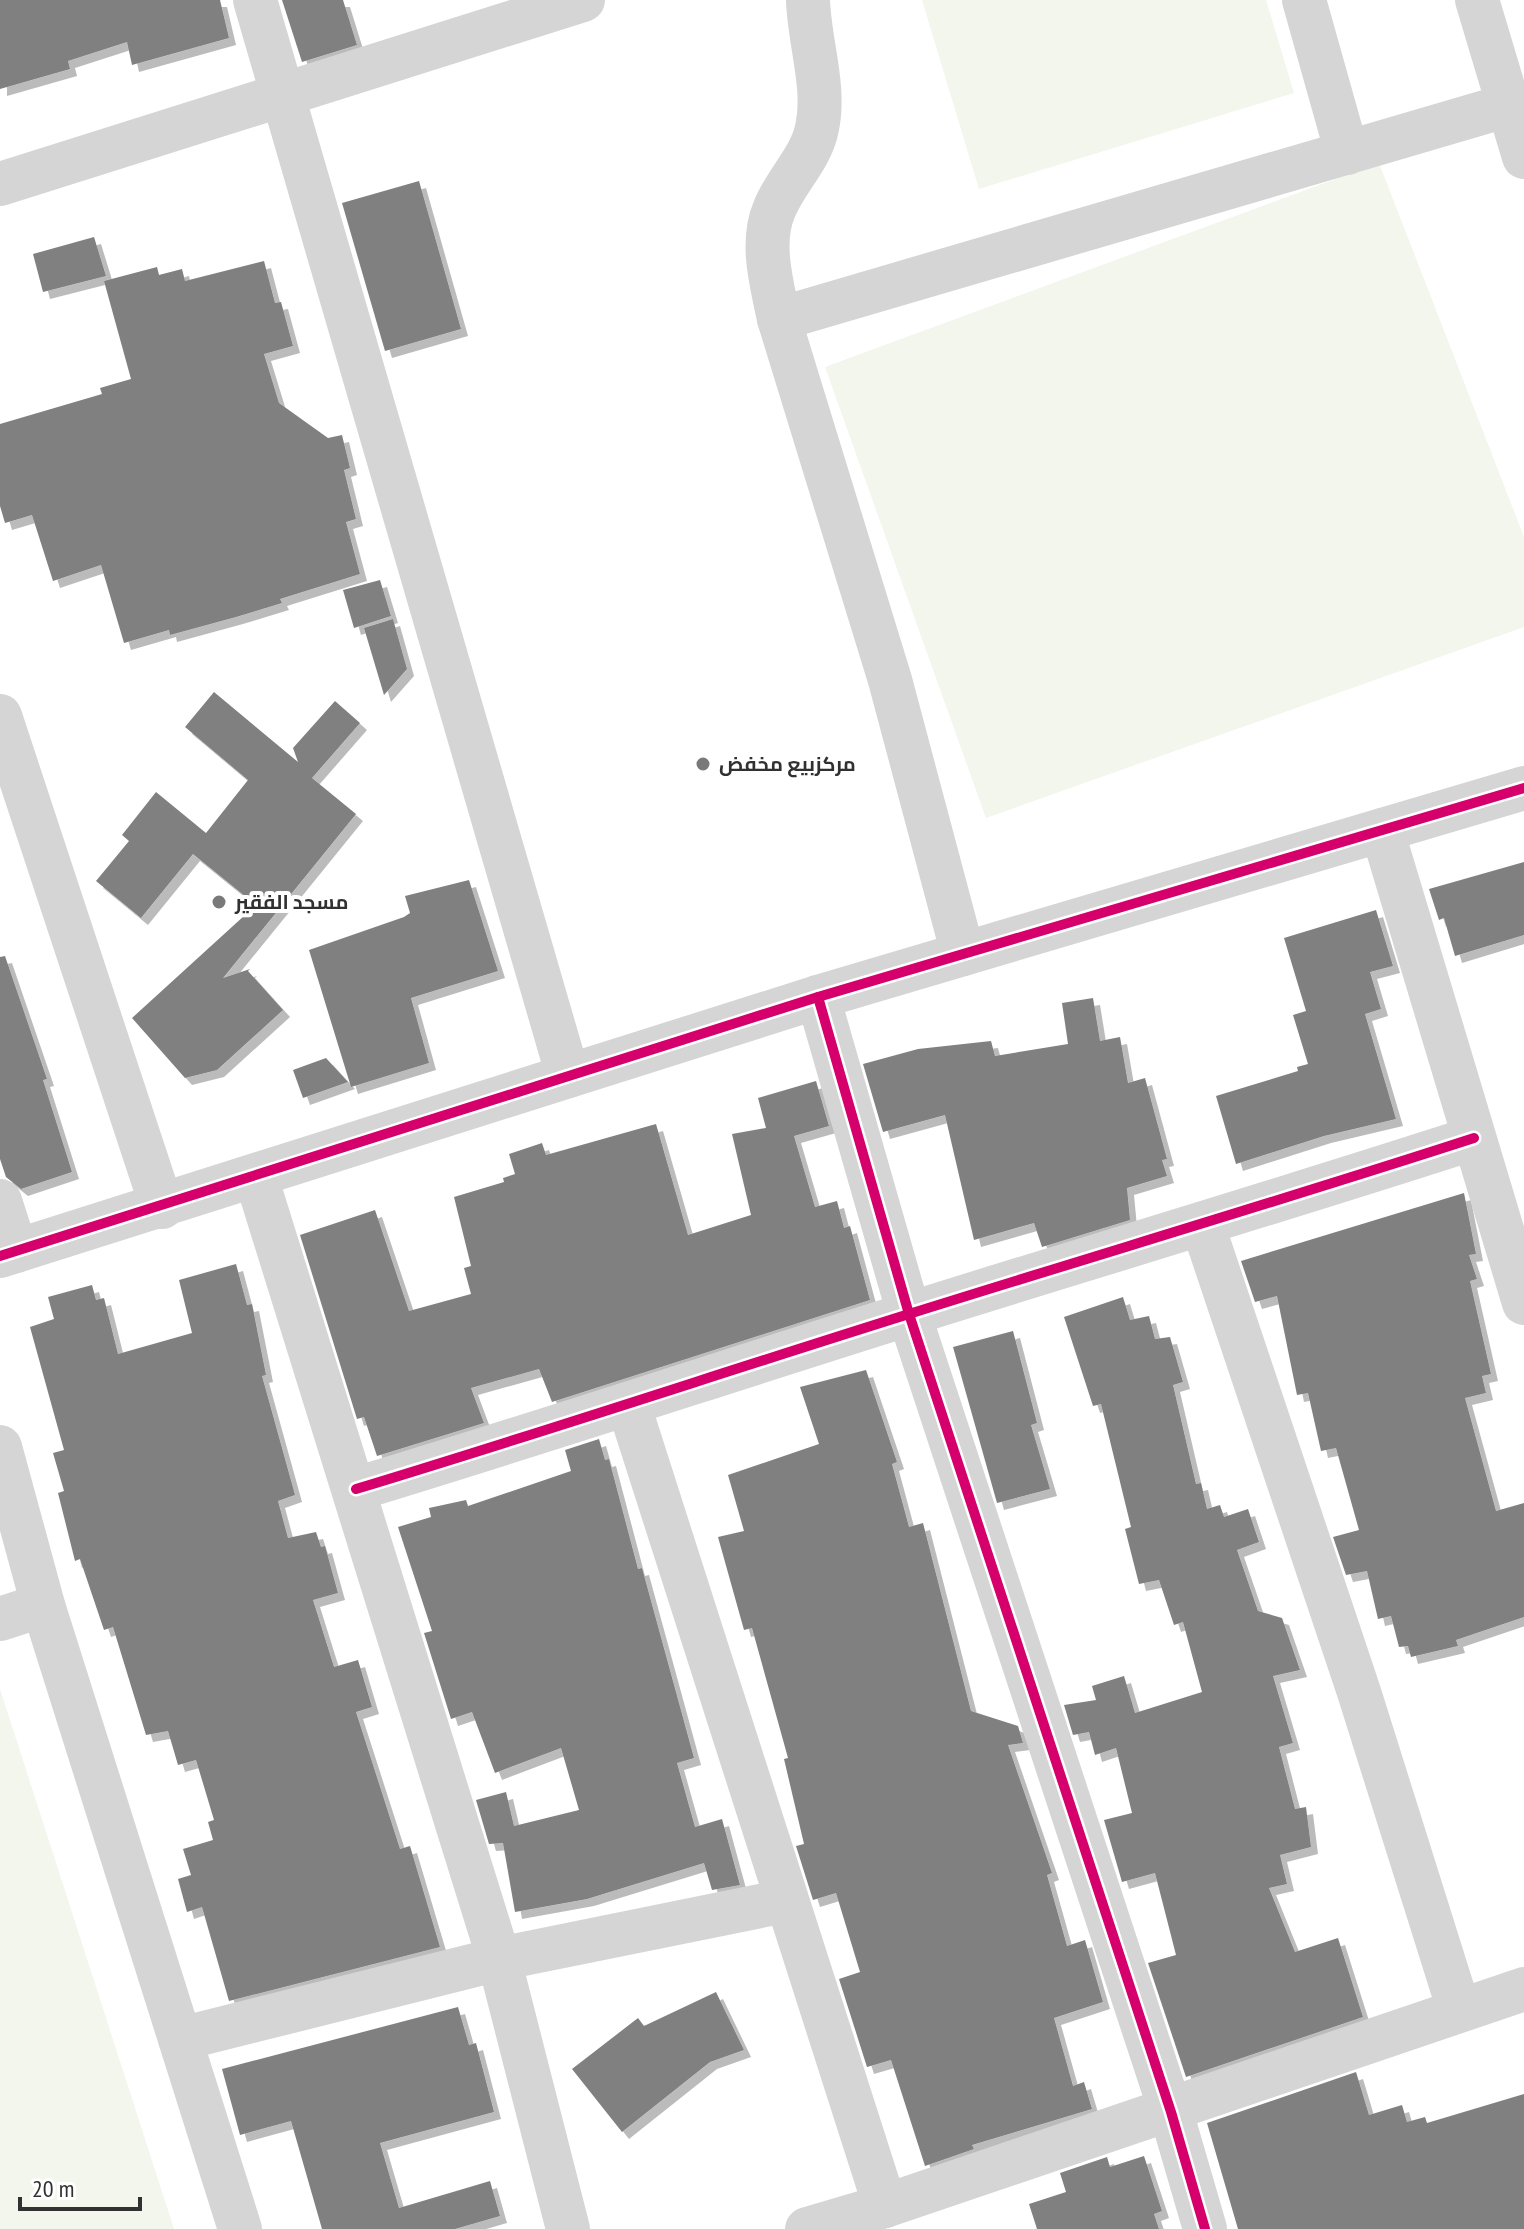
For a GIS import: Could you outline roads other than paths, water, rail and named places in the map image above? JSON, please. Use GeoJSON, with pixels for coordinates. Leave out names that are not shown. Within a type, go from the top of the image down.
{"type":"FeatureCollection","features":[{"type":"Feature","properties":{"kind":"street"},"geometry":{"type":"LineString","coordinates":[[255,0],[568,1076]]}},
{"type":"Feature","properties":{"kind":"street"},"geometry":{"type":"LineString","coordinates":[[0,184],[583,0]]}},
{"type":"Feature","properties":{"kind":"street"},"geometry":{"type":"LineString","coordinates":[[808,0],[819,98],[817,128],[811,147],[773,210],[768,267],[779,319],[890,680],[963,954]]}},
{"type":"Feature","properties":{"kind":"street"},"geometry":{"type":"LineString","coordinates":[[1304,0],[1347,153]]}},
{"type":"Feature","properties":{"kind":"street"},"geometry":{"type":"LineString","coordinates":[[1477,0],[1508,42],[1509,105],[1524,157]]}},
{"type":"Feature","properties":{"kind":"street"},"geometry":{"type":"LineString","coordinates":[[779,319],[1509,105]]}},
{"type":"Feature","properties":{"kind":"street"},"geometry":{"type":"LineString","coordinates":[[0,716],[9,777],[162,1207]]}},
{"type":"Feature","properties":{"kind":"street"},"geometry":{"type":"LineString","coordinates":[[0,1201],[8,1253],[162,1207],[818,997],[1524,788]]}},
{"type":"Feature","properties":{"kind":"street"},"geometry":{"type":"LineString","coordinates":[[1382,830],[1524,1303]]}},
{"type":"Feature","properties":{"kind":"street"},"geometry":{"type":"LineString","coordinates":[[818,997],[909,1314],[1171,2112],[1205,2229]]}},
{"type":"Feature","properties":{"kind":"street"},"geometry":{"type":"LineString","coordinates":[[356,1489],[629,1406],[909,1314],[1203,1226],[1474,1138]]}},
{"type":"Feature","properties":{"kind":"street"},"geometry":{"type":"LineString","coordinates":[[256,1177],[356,1489],[499,1959],[568,2229]]}},
{"type":"Feature","properties":{"kind":"street"},"geometry":{"type":"LineString","coordinates":[[1203,1226],[1359,1692],[1459,2010]]}},
{"type":"Feature","properties":{"kind":"street"},"geometry":{"type":"LineString","coordinates":[[629,1406],[885,2206]]}},
{"type":"Feature","properties":{"kind":"street"},"geometry":{"type":"LineString","coordinates":[[0,1447],[43,1605],[240,2229]]}},
{"type":"Feature","properties":{"kind":"street"},"geometry":{"type":"LineString","coordinates":[[0,1619],[43,1605]]}},
{"type":"Feature","properties":{"kind":"street"},"geometry":{"type":"LineString","coordinates":[[180,2039],[499,1959],[785,1901]]}},
{"type":"Feature","properties":{"kind":"street"},"geometry":{"type":"LineString","coordinates":[[807,2229],[1171,2112],[1524,1989]]}},
{"type":"Feature","properties":{"kind":"place","name":"مركزبيع مخفض"},"geometry":{"type":"Point","coordinates":[703,764]}},
{"type":"Feature","properties":{"kind":"place","name":"مسجد الفقير"},"geometry":{"type":"Point","coordinates":[219,902]}}]}
